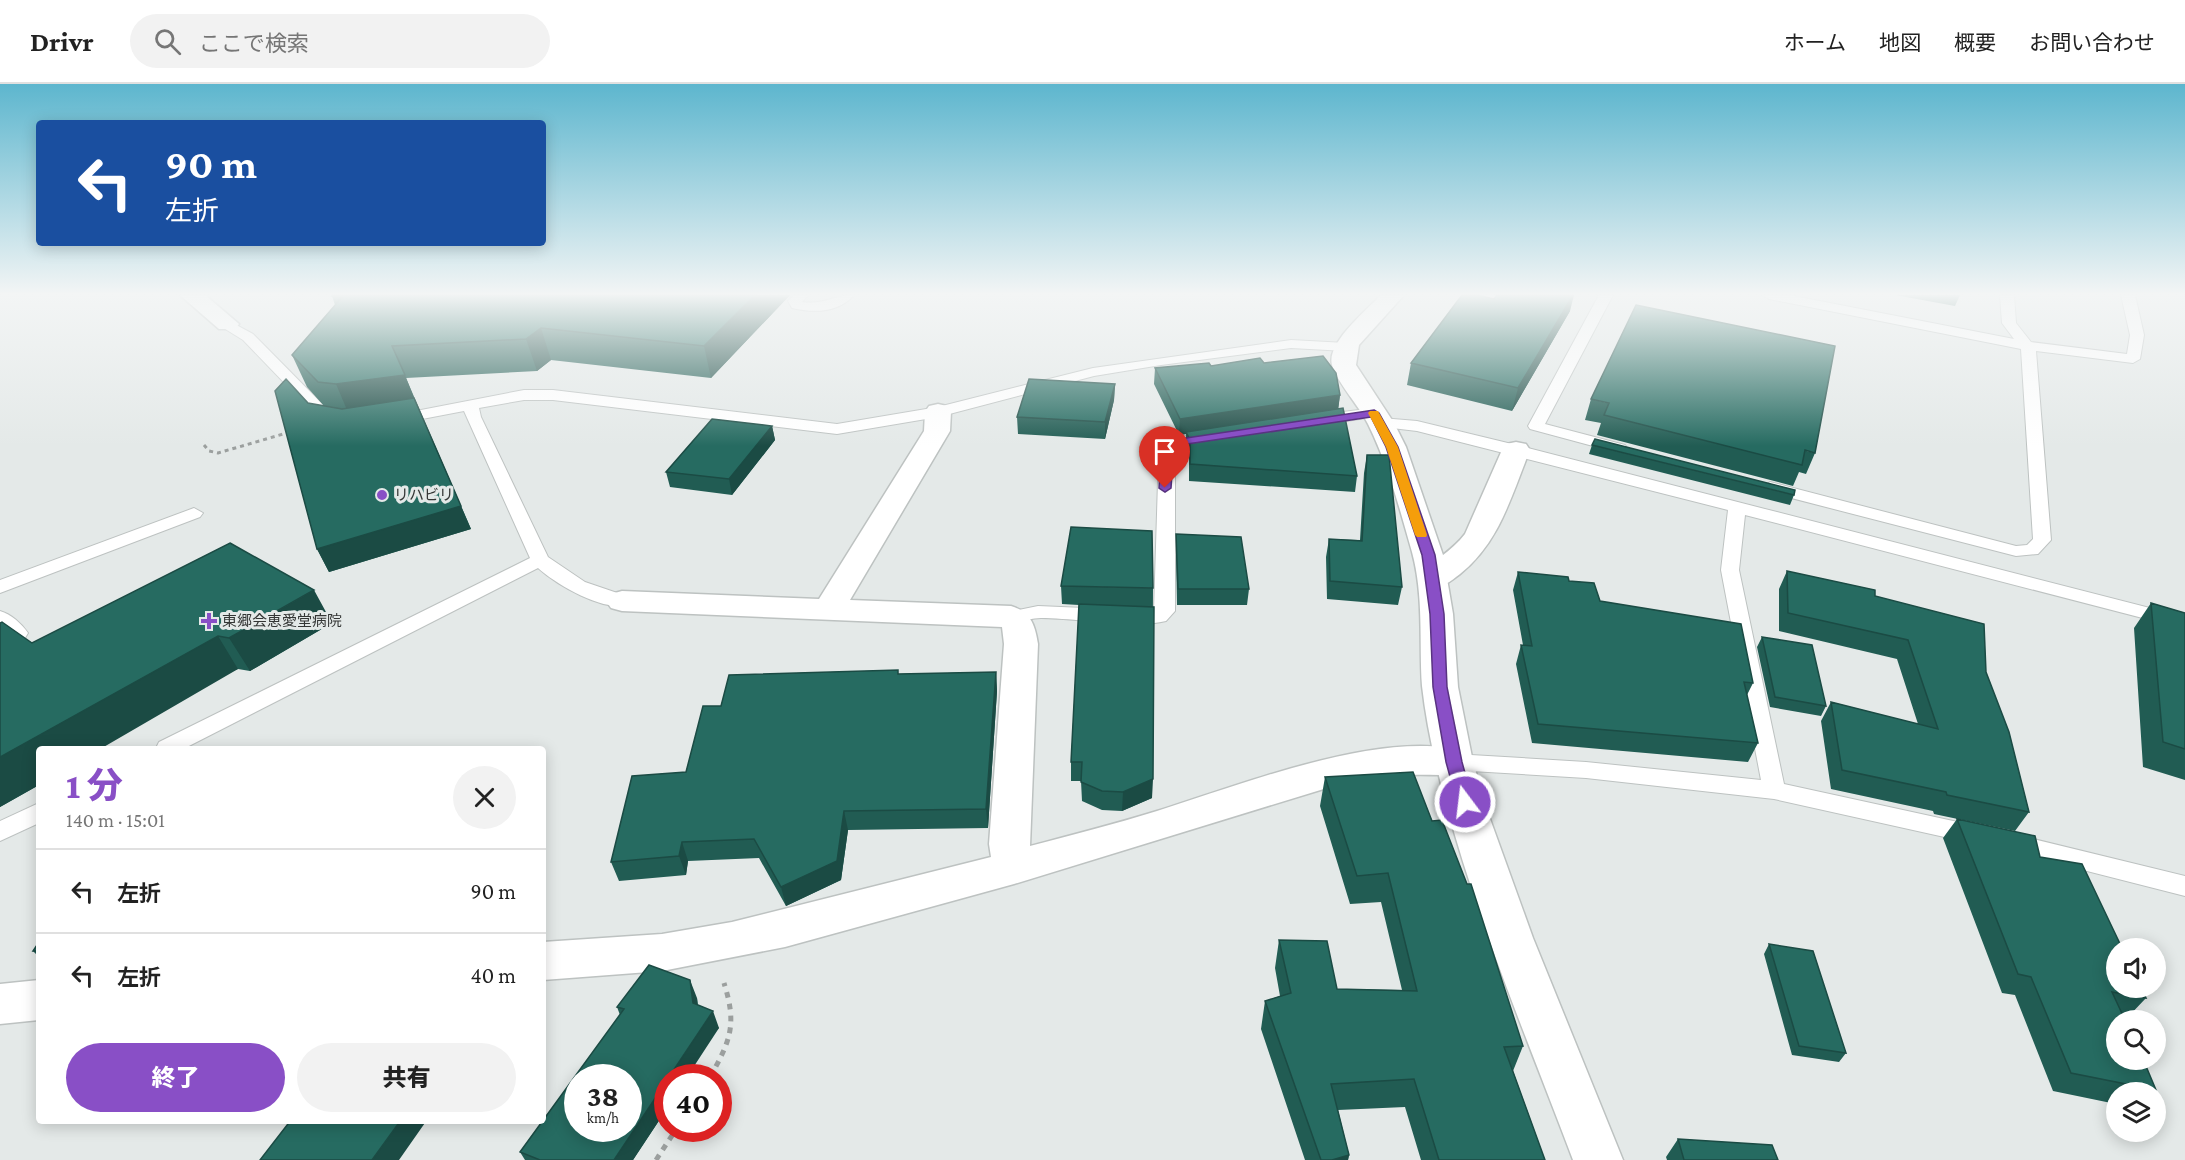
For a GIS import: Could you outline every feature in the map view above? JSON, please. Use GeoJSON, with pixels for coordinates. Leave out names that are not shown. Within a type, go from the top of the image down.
{"type":"FeatureCollection","features":[{"type":"Feature","properties":{"kind":"street"},"geometry":{"type":"LineString","coordinates":[[1346,347],[1344,358],[1348,374],[1377,418],[1401,473],[1434,579],[1440,687],[1454,762],[1469,816],[1511,938],[1598,1160]]}},
{"type":"Feature","properties":{"kind":"street"},"geometry":{"type":"LineString","coordinates":[[831,607],[841,585],[938,431],[938,412]]}},
{"type":"Feature","properties":{"kind":"street"},"geometry":{"type":"LineString","coordinates":[[1434,579],[1468,552],[1480,535],[1516,450]]}},
{"type":"Feature","properties":{"kind":"street"},"geometry":{"type":"LineString","coordinates":[[622,601],[831,607],[1011,617],[1018,625],[1021,645],[1009,844],[1014,867]]}},
{"type":"Feature","properties":{"kind":"street"},"geometry":{"type":"LineString","coordinates":[[546,961],[677,951],[709,945],[822,920],[1014,867],[1174,822],[1270,789],[1374,765],[1417,759],[1454,762]]}},
{"type":"Feature","properties":{"kind":"street"},"geometry":{"type":"LineString","coordinates":[[0,1004],[36,1000]]}},
{"type":"Feature","properties":{"kind":"lane"},"geometry":{"type":"LineString","coordinates":[[255,345],[334,422]]}},
{"type":"Feature","properties":{"kind":"lane"},"geometry":{"type":"LineString","coordinates":[[385,420],[524,395],[553,395],[837,429],[938,412],[1093,372],[1282,345]]}},
{"type":"Feature","properties":{"kind":"lane"},"geometry":{"type":"LineString","coordinates":[[1313,345],[1346,347]]}},
{"type":"Feature","properties":{"kind":"lane"},"geometry":{"type":"LineString","coordinates":[[1579,345],[1536,426],[1639,453]]}},
{"type":"Feature","properties":{"kind":"lane"},"geometry":{"type":"LineString","coordinates":[[2023,345],[2133,359],[2135,345]]}},
{"type":"Feature","properties":{"kind":"lane"},"geometry":{"type":"LineString","coordinates":[[1754,483],[2016,551],[2032,550],[2042,540],[2030,354],[2027,346]]}},
{"type":"Feature","properties":{"kind":"lane"},"geometry":{"type":"LineString","coordinates":[[471,405],[473,417],[540,560],[556,575],[586,590],[622,601]]}},
{"type":"Feature","properties":{"kind":"lane"},"geometry":{"type":"LineString","coordinates":[[1305,422],[1377,418],[1418,426],[2185,623]]}},
{"type":"Feature","properties":{"kind":"lane"},"geometry":{"type":"LineString","coordinates":[[1011,617],[1038,612],[1159,617],[1165,611],[1167,449],[1170,443],[1225,434]]}},
{"type":"Feature","properties":{"kind":"lane"},"geometry":{"type":"LineString","coordinates":[[1737,507],[1730,570],[1774,790]]}},
{"type":"Feature","properties":{"kind":"lane"},"geometry":{"type":"LineString","coordinates":[[0,587],[194,513]]}},
{"type":"Feature","properties":{"kind":"lane"},"geometry":{"type":"LineString","coordinates":[[171,746],[540,560]]}},
{"type":"Feature","properties":{"kind":"lane"},"geometry":{"type":"LineString","coordinates":[[1454,762],[1586,770],[1774,790],[2045,849],[2185,886]]}},
{"type":"Feature","properties":{"kind":"lane"},"geometry":{"type":"LineString","coordinates":[[0,832],[36,814]]}},
{"type":"Feature","properties":{"kind":"path"},"geometry":{"type":"LineString","coordinates":[[204,446],[209,451],[218,453],[334,422]]}},
{"type":"Feature","properties":{"kind":"path"},"geometry":{"type":"LineString","coordinates":[[709,945],[731,1004],[734,1021],[731,1039],[717,1064]]}},
{"type":"Feature","properties":{"kind":"path"},"geometry":{"type":"LineString","coordinates":[[656,1160],[668,1142]]}},
{"type":"Feature","properties":{"kind":"building"},"geometry":{"type":"Polygon","coordinates":[[[300,345],[407,345],[392,346],[405,375],[336,384],[318,382],[292,355],[300,345]]]}},
{"type":"Feature","properties":{"kind":"building"},"geometry":{"type":"Polygon","coordinates":[[[1424,345],[1543,345],[1518,388],[1411,363],[1424,345]]]}},
{"type":"Feature","properties":{"kind":"building"},"geometry":{"type":"Polygon","coordinates":[[[1617,345],[1835,346],[1815,453],[1805,450],[1802,465],[1604,415],[1609,403],[1591,399],[1617,345]]]}},
{"type":"Feature","properties":{"kind":"building"},"geometry":{"type":"Polygon","coordinates":[[[1323,356],[1336,373],[1340,395],[1180,419],[1155,368],[1209,363],[1211,366],[1260,358],[1264,363],[1323,356]]]}},
{"type":"Feature","properties":{"kind":"building","name":"リハビリ"},"geometry":{"type":"Polygon","coordinates":[[[286,379],[308,403],[342,409],[414,398],[461,506],[317,549],[275,391],[286,379]]]}},
{"type":"Feature","properties":{"kind":"building"},"geometry":{"type":"Polygon","coordinates":[[[1029,379],[1115,384],[1105,422],[1017,417],[1029,379]]]}},
{"type":"Feature","properties":{"kind":"building"},"geometry":{"type":"Polygon","coordinates":[[[1343,408],[1357,476],[1190,464],[1190,440],[1186,432],[1343,408]]]}},
{"type":"Feature","properties":{"kind":"building"},"geometry":{"type":"Polygon","coordinates":[[[712,419],[772,426],[729,479],[666,472],[712,419]]]}},
{"type":"Feature","properties":{"kind":"building"},"geometry":{"type":"Polygon","coordinates":[[[1595,439],[1795,490],[1794,495],[1592,445],[1595,439]]]}},
{"type":"Feature","properties":{"kind":"building"},"geometry":{"type":"Polygon","coordinates":[[[1367,455],[1389,455],[1402,587],[1330,581],[1329,539],[1362,541],[1367,455]]]}},
{"type":"Feature","properties":{"kind":"building"},"geometry":{"type":"Polygon","coordinates":[[[1071,527],[1152,531],[1153,588],[1061,586],[1071,527]]]}},
{"type":"Feature","properties":{"kind":"building"},"geometry":{"type":"Polygon","coordinates":[[[1176,534],[1241,537],[1249,589],[1178,589],[1176,534]]]}},
{"type":"Feature","properties":{"kind":"building"},"geometry":{"type":"Polygon","coordinates":[[[230,543],[314,590],[229,638],[218,636],[0,757],[0,623],[2,622],[32,643],[230,543]]]}},
{"type":"Feature","properties":{"kind":"building"},"geometry":{"type":"Polygon","coordinates":[[[1787,571],[1875,590],[1875,596],[1984,624],[1986,672],[2009,732],[2029,812],[1842,770],[1831,702],[1938,729],[1908,640],[1788,613],[1787,571]]]}},
{"type":"Feature","properties":{"kind":"building"},"geometry":{"type":"Polygon","coordinates":[[[1518,572],[1568,577],[1569,581],[1594,583],[1600,601],[1741,624],[1753,683],[1744,682],[1758,743],[1538,724],[1521,645],[1532,646],[1518,572]]]}},
{"type":"Feature","properties":{"kind":"building"},"geometry":{"type":"Polygon","coordinates":[[[2151,603],[2185,613],[2185,749],[2163,742],[2151,603]]]}},
{"type":"Feature","properties":{"kind":"building"},"geometry":{"type":"Polygon","coordinates":[[[1079,604],[1154,607],[1153,779],[1123,792],[1102,791],[1081,782],[1082,762],[1071,762],[1079,604]]]}},
{"type":"Feature","properties":{"kind":"building"},"geometry":{"type":"Polygon","coordinates":[[[1762,637],[1812,645],[1826,706],[1775,697],[1762,637]]]}},
{"type":"Feature","properties":{"kind":"building"},"geometry":{"type":"Polygon","coordinates":[[[898,670],[898,674],[996,672],[986,809],[844,811],[837,861],[781,887],[754,839],[682,842],[679,856],[611,862],[632,776],[686,772],[703,706],[721,706],[729,675],[898,670]]]}},
{"type":"Feature","properties":{"kind":"building"},"geometry":{"type":"Polygon","coordinates":[[[1413,772],[1432,821],[1442,820],[1467,884],[1471,884],[1523,1046],[1504,1047],[1545,1160],[1439,1160],[1414,1079],[1331,1084],[1349,1155],[1332,1160],[1321,1160],[1265,1001],[1291,993],[1279,940],[1327,941],[1337,989],[1417,991],[1388,873],[1357,876],[1325,777],[1413,772]]]}},
{"type":"Feature","properties":{"kind":"building"},"geometry":{"type":"Polygon","coordinates":[[[1957,819],[2035,836],[2040,857],[2082,864],[2117,938],[2106,938],[2106,998],[2115,998],[2120,1010],[2106,1010],[2106,1070],[2148,1070],[2153,1082],[2116,1082],[2071,1073],[2031,977],[2018,974],[1957,819]]]}},
{"type":"Feature","properties":{"kind":"building"},"geometry":{"type":"Polygon","coordinates":[[[1769,944],[1813,951],[1846,1053],[1799,1046],[1769,944]]]}},
{"type":"Feature","properties":{"kind":"building"},"geometry":{"type":"Polygon","coordinates":[[[649,965],[690,980],[693,1003],[713,1011],[678,1064],[654,1064],[654,1100],[642,1118],[642,1064],[584,1064],[624,1009],[617,1007],[649,965]]]}},
{"type":"Feature","properties":{"kind":"building"},"geometry":{"type":"Polygon","coordinates":[[[564,1092],[564,1142],[626,1142],[614,1160],[540,1160],[520,1152],[540,1124],[546,1124],[546,1116],[564,1092]]]}},
{"type":"Feature","properties":{"kind":"building"},"geometry":{"type":"Polygon","coordinates":[[[288,1124],[398,1124],[372,1160],[260,1160],[288,1124]]]}},
{"type":"Feature","properties":{"kind":"building"},"geometry":{"type":"Polygon","coordinates":[[[1678,1139],[1772,1145],[1778,1160],[1684,1160],[1678,1139]]]}},
{"type":"Feature","properties":{"kind":"slow traffic"},"geometry":{"type":"LineString","coordinates":[[1374,413],[1392,447],[1421,535]]}},
{"type":"Feature","properties":{"kind":"place","name":"リハビリ"},"geometry":{"type":"Point","coordinates":[382,495]}},
{"type":"Feature","properties":{"kind":"place","name":"東郷会恵愛堂病院"},"geometry":{"type":"Point","coordinates":[209,621]}},
{"type":"Feature","properties":{"kind":"route"},"geometry":{"type":"LineString","coordinates":[[1165,488],[1167,449],[1170,443],[1374,413],[1392,447],[1434,579],[1440,687],[1454,762],[1465,802]]}}]}
